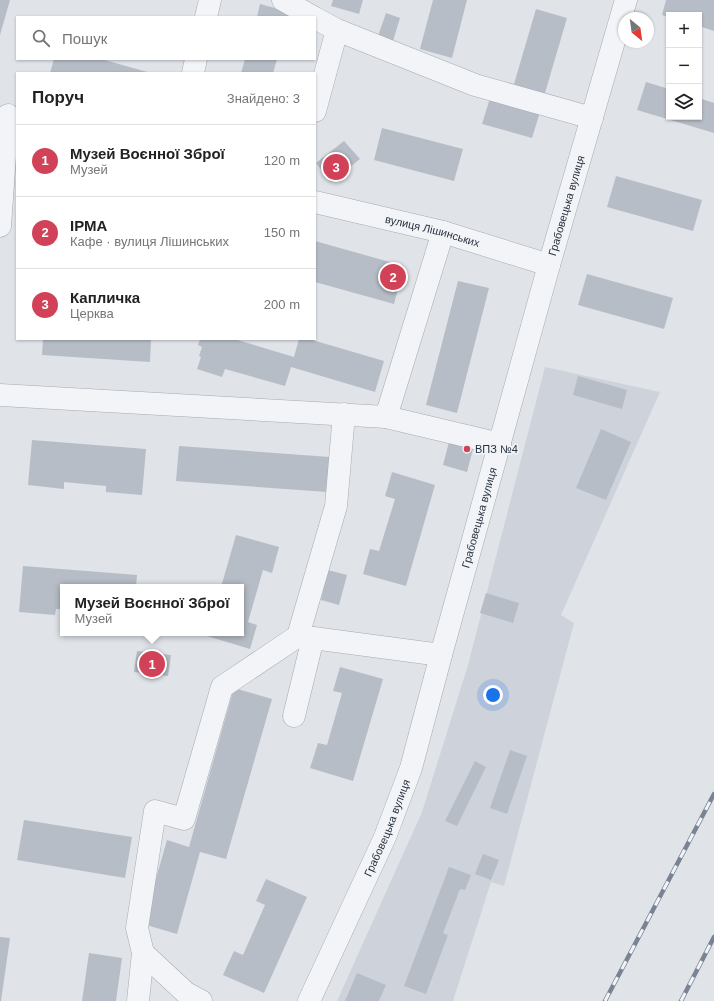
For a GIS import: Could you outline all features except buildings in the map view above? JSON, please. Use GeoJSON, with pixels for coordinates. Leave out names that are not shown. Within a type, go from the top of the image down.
{"type":"FeatureCollection","features":[{"type":"Feature","properties":{"kind":"street"},"geometry":{"type":"LineString","coordinates":[[206,16],[210,0]]}},
{"type":"Feature","properties":{"kind":"street"},"geometry":{"type":"LineString","coordinates":[[283,0],[311,16]]}},
{"type":"Feature","properties":{"kind":"street","name":"Грабовецька вулиця"},"geometry":{"type":"LineString","coordinates":[[309,1001],[385,837],[411,768],[549,265],[626,0]]}},
{"type":"Feature","properties":{"kind":"street"},"geometry":{"type":"LineString","coordinates":[[316,19],[337,30],[475,85],[592,118]]}},
{"type":"Feature","properties":{"kind":"street"},"geometry":{"type":"LineString","coordinates":[[316,107],[337,30]]}},
{"type":"Feature","properties":{"kind":"street"},"geometry":{"type":"LineString","coordinates":[[193,72],[196,60]]}},
{"type":"Feature","properties":{"kind":"street"},"geometry":{"type":"LineString","coordinates":[[0,226],[8,116]]}},
{"type":"Feature","properties":{"kind":"street","name":"вулиця Лішинських"},"geometry":{"type":"LineString","coordinates":[[316,202],[443,232],[549,265]]}},
{"type":"Feature","properties":{"kind":"street"},"geometry":{"type":"LineString","coordinates":[[386,417],[443,232]]}},
{"type":"Feature","properties":{"kind":"street"},"geometry":{"type":"LineString","coordinates":[[0,394],[386,417],[500,444]]}},
{"type":"Feature","properties":{"kind":"street"},"geometry":{"type":"LineString","coordinates":[[294,716],[306,637],[336,506],[344,414]]}},
{"type":"Feature","properties":{"kind":"street"},"geometry":{"type":"LineString","coordinates":[[138,1001],[143,953],[137,928],[155,810],[184,819],[222,686],[306,637],[441,656]]}},
{"type":"Feature","properties":{"kind":"street"},"geometry":{"type":"LineString","coordinates":[[143,953],[186,993],[201,1001]]}},
{"type":"Feature","properties":{"kind":"shaded area"},"geometry":{"type":"Polygon","coordinates":[[[545,367],[660,392],[561,615],[574,623],[504,886],[491,882],[453,1001],[337,1001],[422,812],[468,665],[545,367]]]}},
{"type":"Feature","properties":{"kind":"railway"},"geometry":{"type":"LineString","coordinates":[[605,1001],[714,794]]}},
{"type":"Feature","properties":{"kind":"railway"},"geometry":{"type":"LineString","coordinates":[[681,1001],[714,937]]}},
{"type":"Feature","properties":{"kind":"place","name":"Капличка"},"geometry":{"type":"Point","coordinates":[336,167]}},
{"type":"Feature","properties":{"kind":"place","name":"ІРМА"},"geometry":{"type":"Point","coordinates":[393,277]}},
{"type":"Feature","properties":{"kind":"place","name":"ВПЗ №4"},"geometry":{"type":"Point","coordinates":[467,449]}},
{"type":"Feature","properties":{"kind":"place","name":"Музей Воєнної Зброї"},"geometry":{"type":"Point","coordinates":[152,664]}}]}
